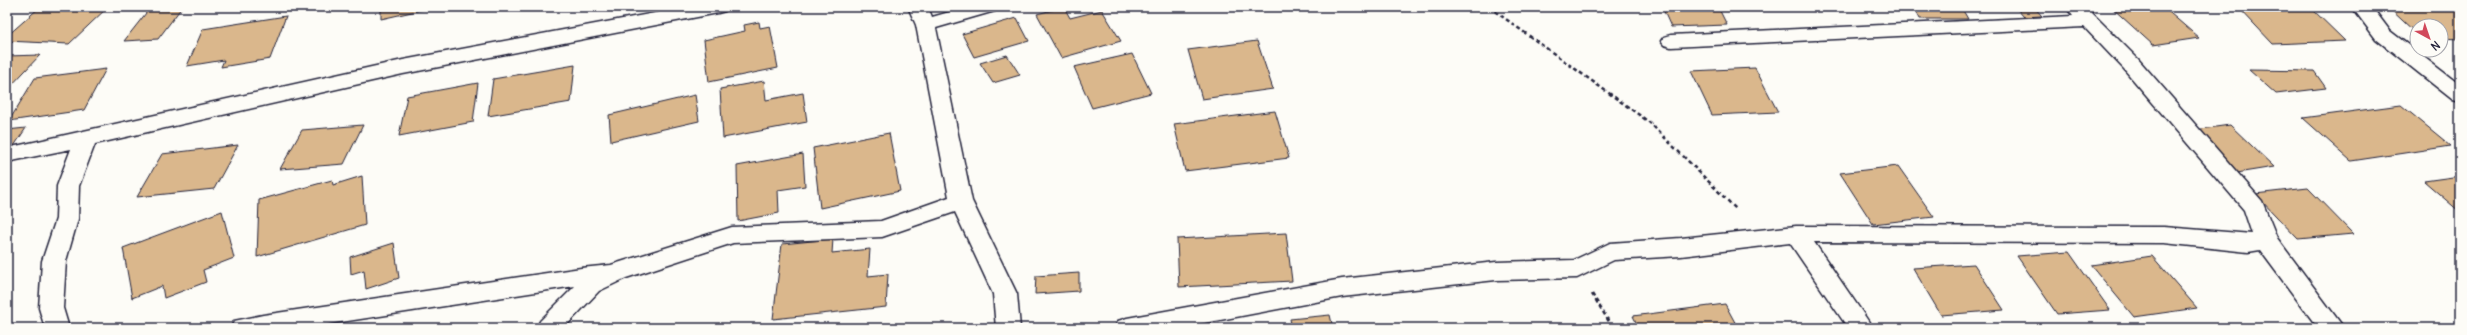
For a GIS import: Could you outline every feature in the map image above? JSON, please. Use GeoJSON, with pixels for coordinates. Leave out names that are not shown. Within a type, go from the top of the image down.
{"type":"FeatureCollection","features":[{"type":"Feature","properties":{"kind":"street"},"geometry":{"type":"LineString","coordinates":[[7,155],[86,139],[403,67],[718,7]]}},
{"type":"Feature","properties":{"kind":"street"},"geometry":{"type":"LineString","coordinates":[[988,7],[922,16],[961,200],[1005,294],[1008,328]]}},
{"type":"Feature","properties":{"kind":"street"},"geometry":{"type":"LineString","coordinates":[[2362,7],[2383,34],[2460,95]]}},
{"type":"Feature","properties":{"kind":"street"},"geometry":{"type":"LineString","coordinates":[[1671,41],[2082,14],[2131,64],[2254,207],[2266,241],[2332,328]]}},
{"type":"Feature","properties":{"kind":"street"},"geometry":{"type":"LineString","coordinates":[[58,328],[51,308],[54,261],[67,220],[68,186],[86,139]]}},
{"type":"Feature","properties":{"kind":"street"},"geometry":{"type":"LineString","coordinates":[[549,328],[591,285],[618,272],[732,235],[882,229],[961,200]]}},
{"type":"Feature","properties":{"kind":"street"},"geometry":{"type":"LineString","coordinates":[[1127,328],[1342,288],[1496,271],[1576,269],[1610,252],[1681,247],[1743,238],[1796,234],[2164,235],[2248,243],[2266,241]]}},
{"type":"Feature","properties":{"kind":"street"},"geometry":{"type":"LineString","coordinates":[[1796,234],[1861,328]]}},
{"type":"Feature","properties":{"kind":"street"},"geometry":{"type":"LineString","coordinates":[[243,328],[301,317],[401,305],[509,286],[618,272]]}},
{"type":"Feature","properties":{"kind":"path"},"geometry":{"type":"LineString","coordinates":[[1489,7],[1649,122],[1738,211]]}},
{"type":"Feature","properties":{"kind":"path"},"geometry":{"type":"LineString","coordinates":[[1576,269],[1613,328]]}},
{"type":"Feature","properties":{"kind":"building"},"geometry":{"type":"Polygon","coordinates":[[[40,7],[108,7],[69,44],[7,41],[7,36],[40,7]]]}},
{"type":"Feature","properties":{"kind":"building"},"geometry":{"type":"Polygon","coordinates":[[[129,7],[182,7],[158,39],[124,41],[150,8],[128,9],[129,7]]]}},
{"type":"Feature","properties":{"kind":"building"},"geometry":{"type":"Polygon","coordinates":[[[381,7],[434,7],[381,19],[381,7]]]}},
{"type":"Feature","properties":{"kind":"building"},"geometry":{"type":"Polygon","coordinates":[[[1064,7],[1070,18],[1102,10],[1121,41],[1061,58],[1037,14],[1064,7]]]}},
{"type":"Feature","properties":{"kind":"building"},"geometry":{"type":"Polygon","coordinates":[[[1662,7],[1718,7],[1727,25],[1671,27],[1662,7]]]}},
{"type":"Feature","properties":{"kind":"building"},"geometry":{"type":"Polygon","coordinates":[[[1914,7],[1961,7],[1968,19],[1920,19],[1914,7]]]}},
{"type":"Feature","properties":{"kind":"building"},"geometry":{"type":"Polygon","coordinates":[[[2034,7],[2042,16],[2024,17],[2016,8],[2034,7]]]}},
{"type":"Feature","properties":{"kind":"building"},"geometry":{"type":"Polygon","coordinates":[[[2111,7],[2163,7],[2199,38],[2153,45],[2111,7]]]}},
{"type":"Feature","properties":{"kind":"building"},"geometry":{"type":"Polygon","coordinates":[[[2238,7],[2310,7],[2345,41],[2273,44],[2238,7]]]}},
{"type":"Feature","properties":{"kind":"building"},"geometry":{"type":"Polygon","coordinates":[[[2388,7],[2460,7],[2460,39],[2449,38],[2449,18],[2409,18],[2409,27],[2388,7]]]}},
{"type":"Feature","properties":{"kind":"building"},"geometry":{"type":"Polygon","coordinates":[[[286,16],[270,59],[221,67],[224,60],[187,66],[203,29],[286,16]]]}},
{"type":"Feature","properties":{"kind":"building"},"geometry":{"type":"Polygon","coordinates":[[[1017,18],[1029,41],[974,57],[962,34],[1017,18]]]}},
{"type":"Feature","properties":{"kind":"building"},"geometry":{"type":"Polygon","coordinates":[[[759,22],[760,28],[770,26],[778,68],[709,82],[704,40],[745,31],[744,25],[759,22]]]}},
{"type":"Feature","properties":{"kind":"building"},"geometry":{"type":"Polygon","coordinates":[[[1257,41],[1273,89],[1202,99],[1188,50],[1257,41]]]}},
{"type":"Feature","properties":{"kind":"building"},"geometry":{"type":"Polygon","coordinates":[[[1132,54],[1151,93],[1092,108],[1074,67],[1132,54]]]}},
{"type":"Feature","properties":{"kind":"building"},"geometry":{"type":"Polygon","coordinates":[[[40,55],[8,89],[7,89],[7,56],[40,55]]]}},
{"type":"Feature","properties":{"kind":"building"},"geometry":{"type":"Polygon","coordinates":[[[1007,55],[1020,75],[993,83],[980,63],[1007,55]]]}},
{"type":"Feature","properties":{"kind":"building"},"geometry":{"type":"Polygon","coordinates":[[[575,65],[571,102],[488,116],[493,79],[575,65]]]}},
{"type":"Feature","properties":{"kind":"building"},"geometry":{"type":"Polygon","coordinates":[[[1755,68],[1778,112],[1712,115],[1691,71],[1755,68]]]}},
{"type":"Feature","properties":{"kind":"building"},"geometry":{"type":"Polygon","coordinates":[[[106,69],[84,110],[9,121],[35,78],[106,69]]]}},
{"type":"Feature","properties":{"kind":"building"},"geometry":{"type":"Polygon","coordinates":[[[2249,70],[2314,71],[2326,88],[2276,94],[2249,70]]]}},
{"type":"Feature","properties":{"kind":"building"},"geometry":{"type":"Polygon","coordinates":[[[764,81],[766,100],[803,93],[807,122],[723,138],[720,89],[764,81]]]}},
{"type":"Feature","properties":{"kind":"building"},"geometry":{"type":"Polygon","coordinates":[[[478,83],[473,122],[399,136],[407,96],[478,83]]]}},
{"type":"Feature","properties":{"kind":"building"},"geometry":{"type":"Polygon","coordinates":[[[695,95],[699,121],[611,141],[609,115],[695,95]]]}},
{"type":"Feature","properties":{"kind":"building"},"geometry":{"type":"Polygon","coordinates":[[[2401,105],[2451,146],[2351,161],[2303,118],[2401,105]]]}},
{"type":"Feature","properties":{"kind":"building"},"geometry":{"type":"Polygon","coordinates":[[[1275,111],[1289,158],[1185,171],[1174,124],[1275,111]]]}},
{"type":"Feature","properties":{"kind":"building"},"geometry":{"type":"Polygon","coordinates":[[[363,125],[344,164],[280,169],[302,130],[363,125]]]}},
{"type":"Feature","properties":{"kind":"building"},"geometry":{"type":"Polygon","coordinates":[[[2230,125],[2274,167],[2237,173],[2194,130],[2230,125]]]}},
{"type":"Feature","properties":{"kind":"building"},"geometry":{"type":"Polygon","coordinates":[[[26,128],[14,146],[7,146],[7,130],[26,128]]]}},
{"type":"Feature","properties":{"kind":"building"},"geometry":{"type":"Polygon","coordinates":[[[889,133],[900,191],[820,208],[813,148],[889,133]]]}},
{"type":"Feature","properties":{"kind":"building"},"geometry":{"type":"Polygon","coordinates":[[[238,145],[214,189],[137,197],[162,154],[238,145]]]}},
{"type":"Feature","properties":{"kind":"building"},"geometry":{"type":"Polygon","coordinates":[[[803,154],[805,186],[778,190],[779,213],[738,221],[737,166],[803,154]]]}},
{"type":"Feature","properties":{"kind":"building"},"geometry":{"type":"Polygon","coordinates":[[[1898,166],[1934,217],[1873,224],[1840,173],[1898,166]]]}},
{"type":"Feature","properties":{"kind":"building"},"geometry":{"type":"Polygon","coordinates":[[[362,176],[365,225],[257,257],[259,200],[332,180],[333,185],[362,176]]]}},
{"type":"Feature","properties":{"kind":"building"},"geometry":{"type":"Polygon","coordinates":[[[2460,176],[2460,212],[2424,181],[2460,176]]]}},
{"type":"Feature","properties":{"kind":"building"},"geometry":{"type":"Polygon","coordinates":[[[2308,188],[2353,234],[2298,239],[2255,194],[2308,188]]]}},
{"type":"Feature","properties":{"kind":"building"},"geometry":{"type":"Polygon","coordinates":[[[222,211],[234,258],[203,270],[206,282],[164,298],[162,286],[132,298],[123,248],[222,211]]]}},
{"type":"Feature","properties":{"kind":"building"},"geometry":{"type":"Polygon","coordinates":[[[1286,233],[1292,281],[1179,287],[1177,239],[1286,233]]]}},
{"type":"Feature","properties":{"kind":"building"},"geometry":{"type":"Polygon","coordinates":[[[833,239],[832,253],[870,249],[868,276],[888,274],[886,307],[773,319],[782,244],[833,239]]]}},
{"type":"Feature","properties":{"kind":"building"},"geometry":{"type":"Polygon","coordinates":[[[394,243],[399,278],[366,289],[364,270],[351,274],[350,257],[394,243]]]}},
{"type":"Feature","properties":{"kind":"building"},"geometry":{"type":"Polygon","coordinates":[[[2069,252],[2110,310],[2057,314],[2017,256],[2069,252]]]}},
{"type":"Feature","properties":{"kind":"building"},"geometry":{"type":"Polygon","coordinates":[[[2152,256],[2197,308],[2134,317],[2091,265],[2152,256]]]}},
{"type":"Feature","properties":{"kind":"building"},"geometry":{"type":"Polygon","coordinates":[[[1974,264],[2004,310],[1941,315],[1913,268],[1974,264]]]}},
{"type":"Feature","properties":{"kind":"building"},"geometry":{"type":"Polygon","coordinates":[[[1079,273],[1079,291],[1035,294],[1036,276],[1079,273]]]}},
{"type":"Feature","properties":{"kind":"building"},"geometry":{"type":"Polygon","coordinates":[[[1725,304],[1738,328],[1639,328],[1633,316],[1725,304]]]}},
{"type":"Feature","properties":{"kind":"building"},"geometry":{"type":"Polygon","coordinates":[[[1330,315],[1333,328],[1292,328],[1290,319],[1330,315]]]}}]}
